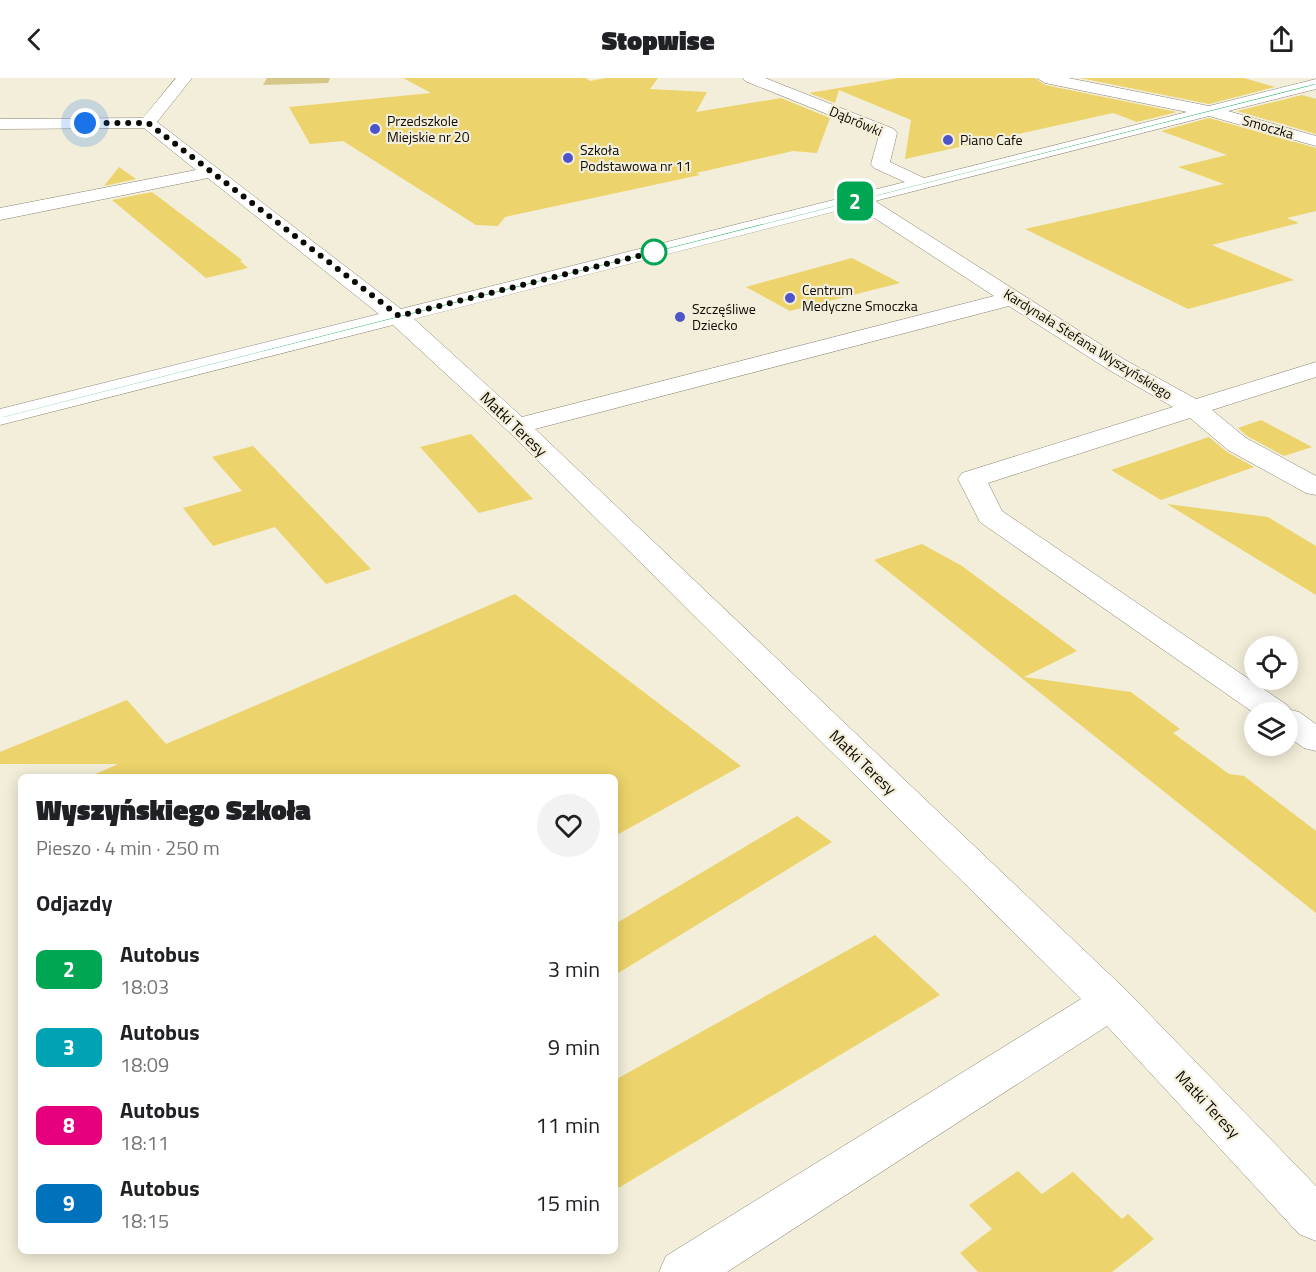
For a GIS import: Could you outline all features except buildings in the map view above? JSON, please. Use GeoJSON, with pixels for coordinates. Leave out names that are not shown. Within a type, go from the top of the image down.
{"type":"FeatureCollection","features":[{"type":"Feature","properties":{"kind":"street"},"geometry":{"type":"LineString","coordinates":[[0,124],[148,123],[184,78]]}},
{"type":"Feature","properties":{"kind":"street","name":"Dąbrówki"},"geometry":{"type":"LineString","coordinates":[[750,78],[888,132],[879,164],[923,184]]}},
{"type":"Feature","properties":{"kind":"street","name":"Smoczka"},"geometry":{"type":"LineString","coordinates":[[1045,78],[1209,111],[1316,141]]}},
{"type":"Feature","properties":{"kind":"street"},"geometry":{"type":"LineString","coordinates":[[0,417],[1316,84]]}},
{"type":"Feature","properties":{"kind":"street","name":"Matki Teresy"},"geometry":{"type":"LineString","coordinates":[[148,123],[399,316],[517,426],[1111,1002],[1316,1219]]}},
{"type":"Feature","properties":{"kind":"street"},"geometry":{"type":"LineString","coordinates":[[0,214],[212,172]]}},
{"type":"Feature","properties":{"kind":"street","name":"Kardynała Stefana Wyszyńskiego"},"geometry":{"type":"LineString","coordinates":[[859,200],[1117,365],[1195,409],[1237,444],[1316,487]]}},
{"type":"Feature","properties":{"kind":"street"},"geometry":{"type":"LineString","coordinates":[[517,426],[1012,298]]}},
{"type":"Feature","properties":{"kind":"street"},"geometry":{"type":"LineString","coordinates":[[1260,702],[990,516],[972,479],[1316,369]]}},
{"type":"Feature","properties":{"kind":"street"},"geometry":{"type":"LineString","coordinates":[[1298,728],[1316,740]]}},
{"type":"Feature","properties":{"kind":"street"},"geometry":{"type":"LineString","coordinates":[[684,1272],[1111,1002]]}},
{"type":"Feature","properties":{"kind":"shaded area"},"geometry":{"type":"Polygon","coordinates":[[[267,78],[330,78],[328,83],[263,85],[267,78]]]}},
{"type":"Feature","properties":{"kind":"bus line","name":"2"},"geometry":{"type":"LineString","coordinates":[[0,417],[1316,84]]}},
{"type":"Feature","properties":{"kind":"place","name":"Przedszkole Miejskie nr 20"},"geometry":{"type":"Point","coordinates":[375,129]}},
{"type":"Feature","properties":{"kind":"place","name":"Piano Cafe"},"geometry":{"type":"Point","coordinates":[948,140]}},
{"type":"Feature","properties":{"kind":"place","name":"Szkoła Podstawowa nr 11"},"geometry":{"type":"Point","coordinates":[568,158]}},
{"type":"Feature","properties":{"kind":"place","name":"Centrum Medyczne Smoczka"},"geometry":{"type":"Point","coordinates":[790,298]}},
{"type":"Feature","properties":{"kind":"place","name":"Szczęśliwe Dziecko"},"geometry":{"type":"Point","coordinates":[680,317]}},
{"type":"Feature","properties":{"kind":"route"},"geometry":{"type":"LineString","coordinates":[[85,123],[148,123],[399,316],[662,250],[654,252]]}}]}
